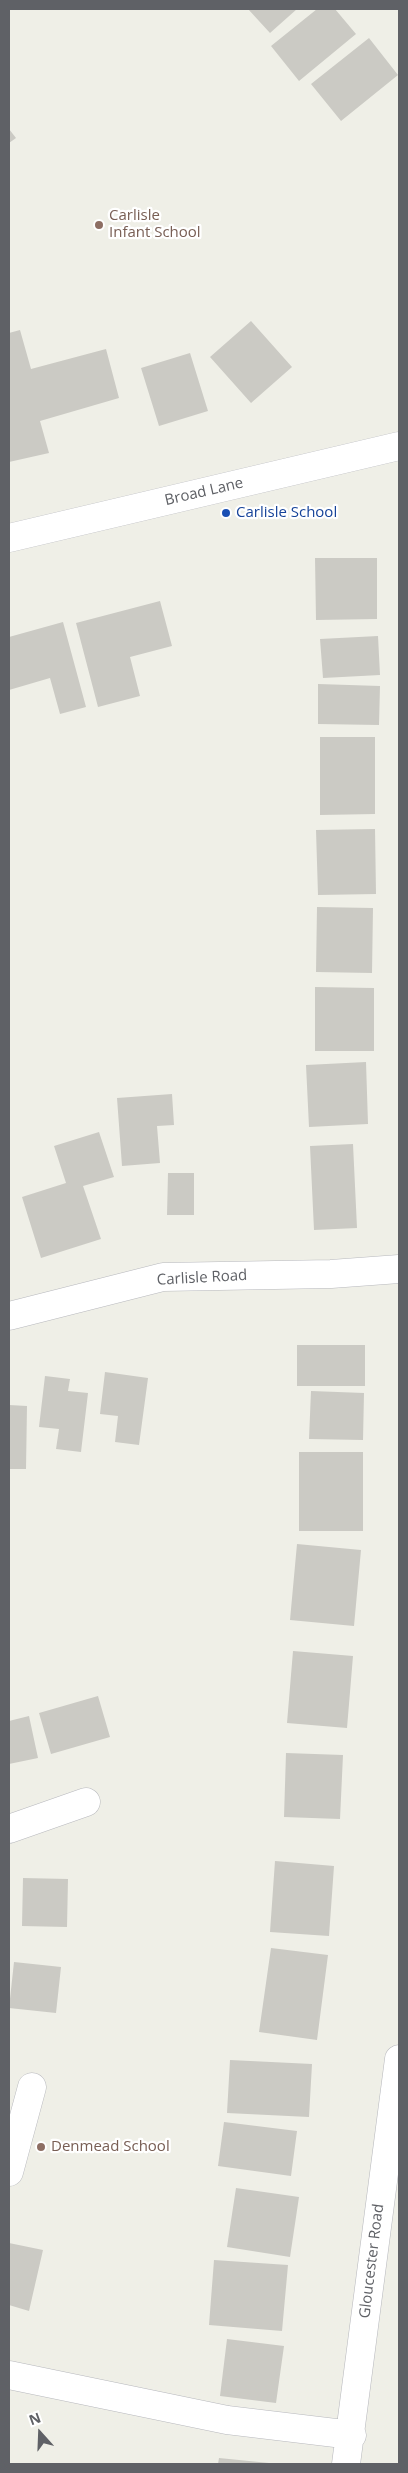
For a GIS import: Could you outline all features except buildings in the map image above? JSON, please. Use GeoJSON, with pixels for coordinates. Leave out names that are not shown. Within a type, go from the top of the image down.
{"type":"FeatureCollection","features":[{"type":"Feature","properties":{"kind":"street","name":"Broad Lane"},"geometry":{"type":"LineString","coordinates":[[9,538],[399,446]]}},
{"type":"Feature","properties":{"kind":"street","name":"Carlisle Road"},"geometry":{"type":"LineString","coordinates":[[9,1316],[164,1277],[331,1274],[399,1269]]}},
{"type":"Feature","properties":{"kind":"street"},"geometry":{"type":"LineString","coordinates":[[9,1829],[86,1802]]}},
{"type":"Feature","properties":{"kind":"street","name":"Gloucester Road"},"geometry":{"type":"LineString","coordinates":[[346,2464],[352,2435],[391,2109],[399,2059]]}},
{"type":"Feature","properties":{"kind":"street"},"geometry":{"type":"LineString","coordinates":[[9,2172],[32,2087]]}},
{"type":"Feature","properties":{"kind":"street"},"geometry":{"type":"LineString","coordinates":[[9,2374],[227,2420],[352,2435]]}},
{"type":"Feature","properties":{"kind":"place","name":"Carlisle Infant School"},"geometry":{"type":"Point","coordinates":[99,225]}},
{"type":"Feature","properties":{"kind":"place","name":"Carlisle School"},"geometry":{"type":"Point","coordinates":[226,513]}},
{"type":"Feature","properties":{"kind":"place","name":"Denmead School"},"geometry":{"type":"Point","coordinates":[41,2147]}}]}
